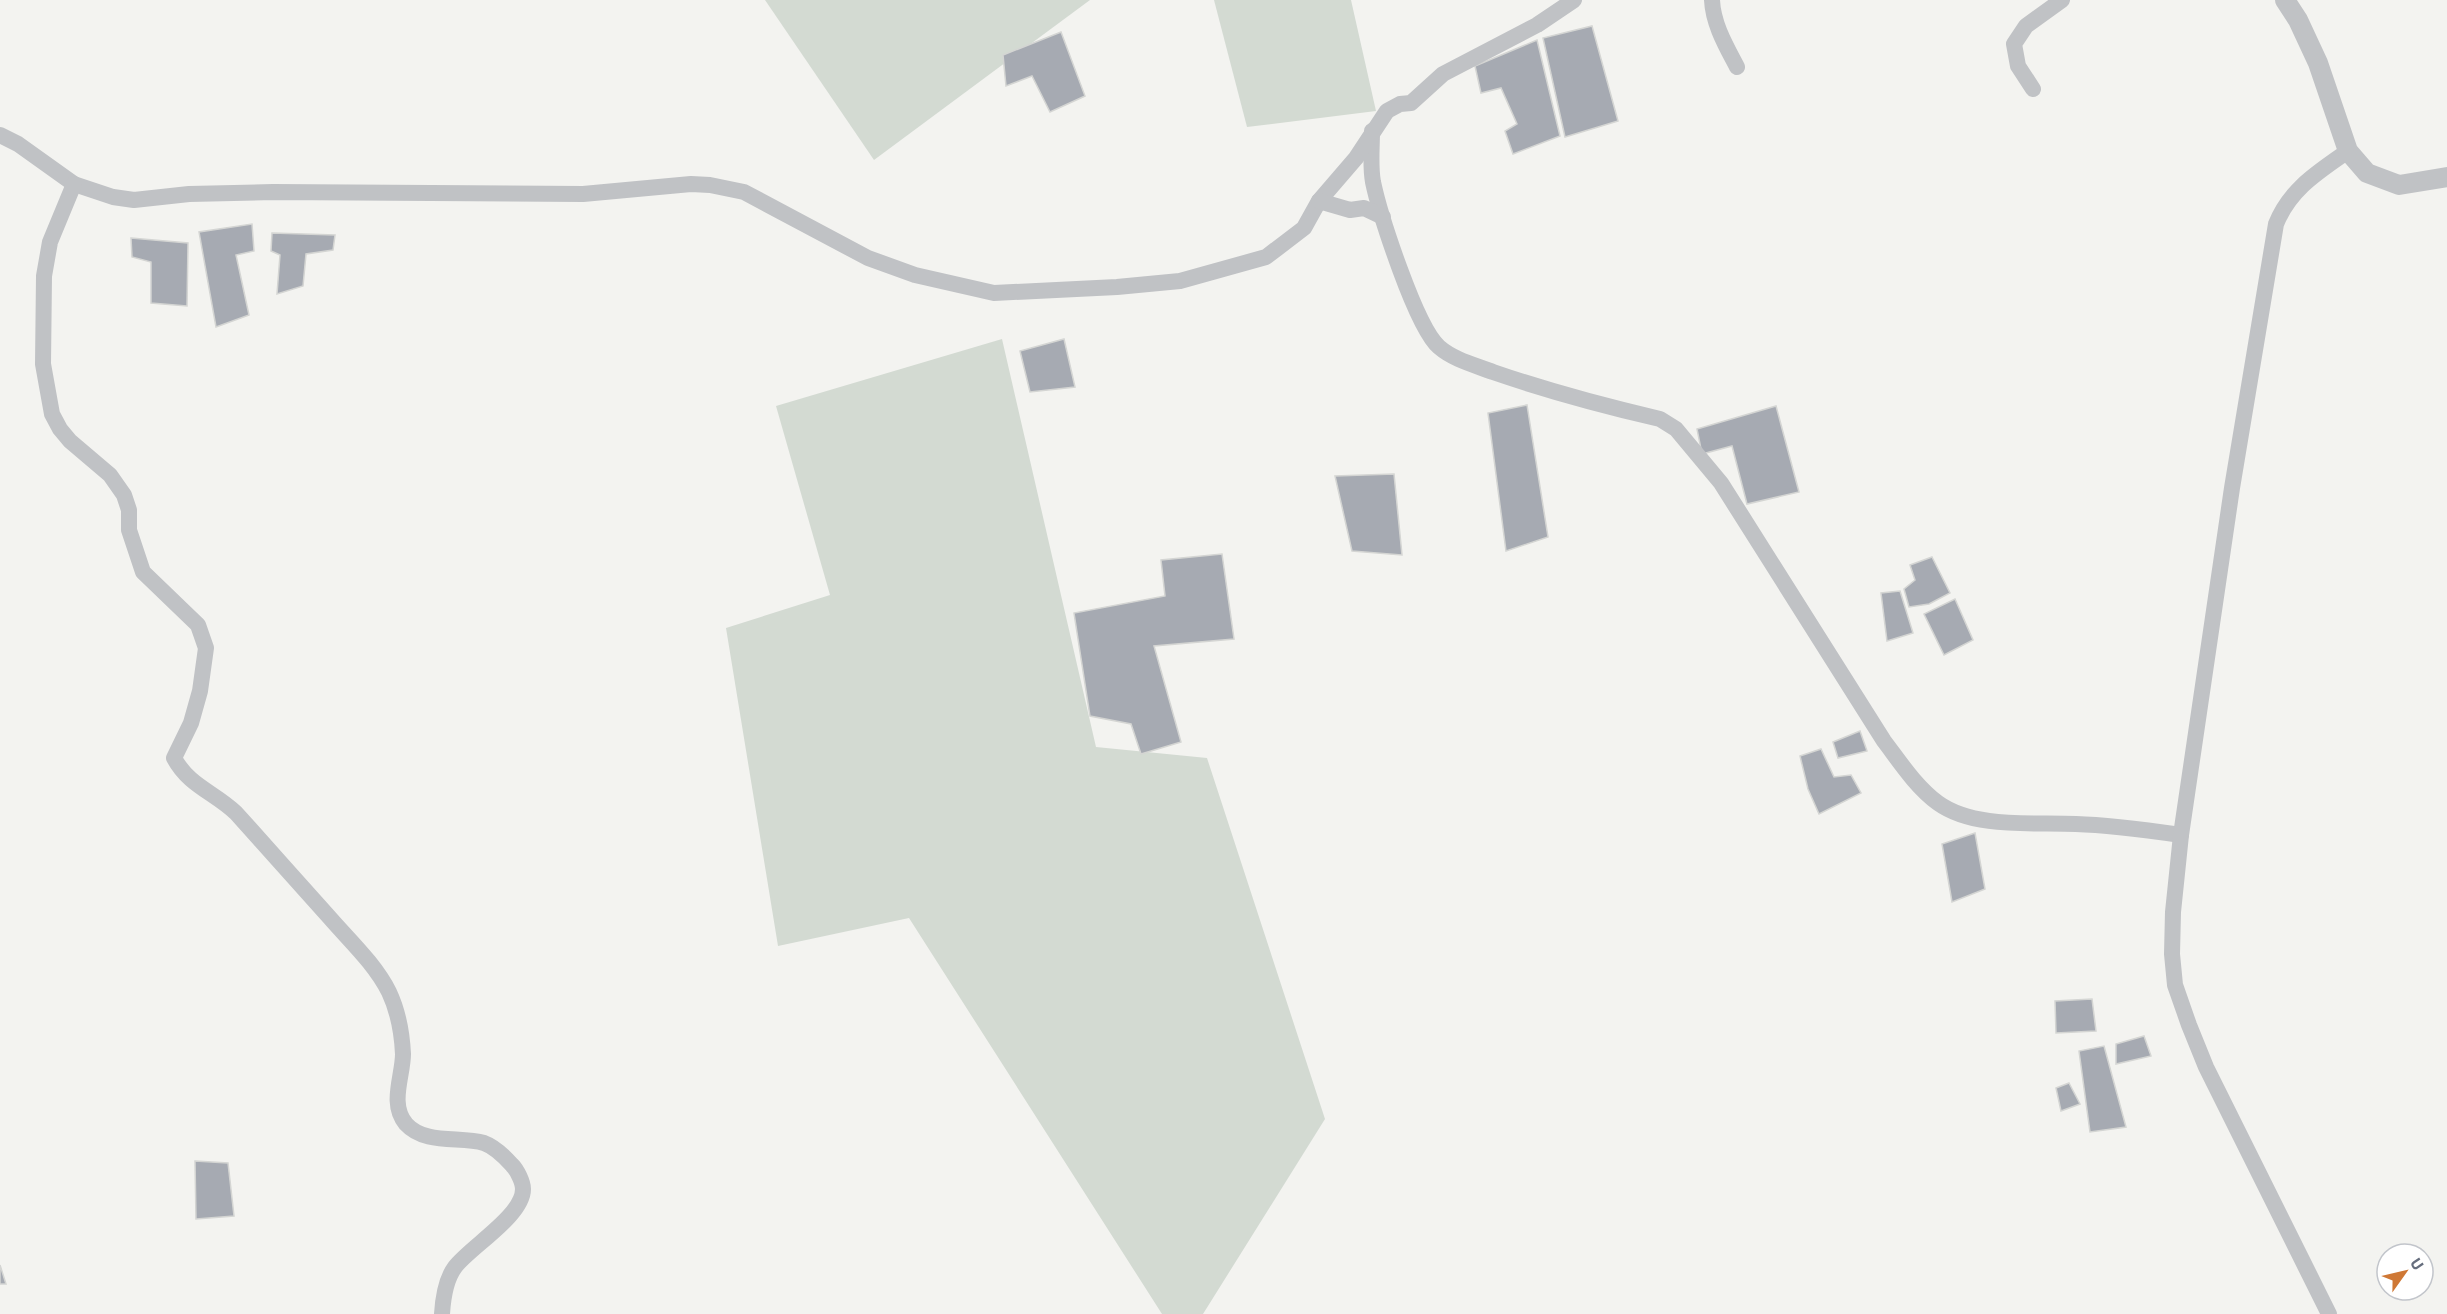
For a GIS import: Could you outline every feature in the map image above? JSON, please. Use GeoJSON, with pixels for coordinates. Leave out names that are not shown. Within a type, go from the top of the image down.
{"type":"FeatureCollection","features":[{"type":"Feature","properties":{"kind":"street"},"geometry":{"type":"LineString","coordinates":[[0,135],[18,144],[74,184],[113,197],[134,200],[189,194],[273,192],[583,194],[691,184],[710,185],[744,192],[868,258],[915,275],[994,293],[1117,287],[1170,282],[1235,267],[1266,257],[1304,228],[1319,201],[1356,158],[1387,111],[1412,103],[1443,74],[1537,25],[1574,0]]}},
{"type":"Feature","properties":{"kind":"street"},"geometry":{"type":"LineString","coordinates":[[1712,0],[1720,33],[1737,66]]}},
{"type":"Feature","properties":{"kind":"street"},"geometry":{"type":"LineString","coordinates":[[2033,89],[2018,66],[2014,45],[2026,26],[2062,0]]}},
{"type":"Feature","properties":{"kind":"street"},"geometry":{"type":"LineString","coordinates":[[2285,0],[2298,20],[2318,63],[2348,151],[2367,173],[2400,185],[2447,177]]}},
{"type":"Feature","properties":{"kind":"street"},"geometry":{"type":"LineString","coordinates":[[1372,132],[1373,180],[1383,217],[1413,304],[1437,346],[1451,356],[1532,386],[1660,419],[1676,429],[1721,483],[1884,741],[1914,780],[1938,803],[1961,814],[1995,822],[2077,824],[2181,834]]}},
{"type":"Feature","properties":{"kind":"street"},"geometry":{"type":"LineString","coordinates":[[2329,1314],[2206,1067],[2175,985],[2172,954],[2173,912],[2181,834],[2234,476],[2276,224],[2282,207],[2305,181],[2348,151]]}},
{"type":"Feature","properties":{"kind":"street"},"geometry":{"type":"LineString","coordinates":[[74,184],[50,242],[44,276],[43,364],[52,414],[60,429],[70,441],[110,475],[124,495],[129,510],[129,530],[143,572],[198,625],[207,648],[200,691],[191,723],[174,758],[181,771],[195,785],[219,798],[236,813],[363,955],[389,992],[400,1025],[403,1056],[397,1094],[399,1110],[406,1124],[420,1133],[442,1139],[466,1139],[486,1143],[503,1154],[516,1169],[520,1180],[523,1190],[519,1202],[487,1238],[455,1266],[447,1283],[442,1314]]}},
{"type":"Feature","properties":{"kind":"street"},"geometry":{"type":"LineString","coordinates":[[1319,201],[1350,210],[1365,208],[1383,217]]}},
{"type":"Feature","properties":{"kind":"shaded area"},"geometry":{"type":"Polygon","coordinates":[[[765,0],[1090,0],[874,160],[765,0]]]}},
{"type":"Feature","properties":{"kind":"shaded area"},"geometry":{"type":"Polygon","coordinates":[[[1214,0],[1351,0],[1376,111],[1247,127],[1214,0]]]}},
{"type":"Feature","properties":{"kind":"shaded area"},"geometry":{"type":"Polygon","coordinates":[[[1002,339],[1096,747],[1207,758],[1325,1119],[1203,1314],[1162,1314],[909,918],[778,946],[726,628],[830,595],[776,406],[1002,339]]]}},
{"type":"Feature","properties":{"kind":"building"},"geometry":{"type":"Polygon","coordinates":[[[1592,26],[1618,121],[1565,137],[1543,38],[1592,26]]]}},
{"type":"Feature","properties":{"kind":"building"},"geometry":{"type":"Polygon","coordinates":[[[1061,32],[1085,96],[1050,112],[1032,76],[1006,86],[1003,55],[1061,32]]]}},
{"type":"Feature","properties":{"kind":"building"},"geometry":{"type":"Polygon","coordinates":[[[1537,40],[1560,136],[1513,154],[1505,131],[1517,124],[1501,88],[1481,93],[1475,66],[1537,40]]]}},
{"type":"Feature","properties":{"kind":"building"},"geometry":{"type":"Polygon","coordinates":[[[252,224],[254,251],[236,255],[249,315],[216,327],[199,232],[252,224]]]}},
{"type":"Feature","properties":{"kind":"building"},"geometry":{"type":"Polygon","coordinates":[[[272,233],[335,235],[333,250],[306,254],[303,286],[277,294],[280,255],[271,251],[272,233]]]}},
{"type":"Feature","properties":{"kind":"building"},"geometry":{"type":"Polygon","coordinates":[[[131,238],[188,243],[187,306],[151,303],[151,262],[132,257],[131,238]]]}},
{"type":"Feature","properties":{"kind":"building"},"geometry":{"type":"Polygon","coordinates":[[[1064,339],[1075,387],[1030,392],[1020,351],[1064,339]]]}},
{"type":"Feature","properties":{"kind":"building"},"geometry":{"type":"Polygon","coordinates":[[[1527,405],[1548,537],[1506,551],[1488,413],[1527,405]]]}},
{"type":"Feature","properties":{"kind":"building"},"geometry":{"type":"Polygon","coordinates":[[[1776,406],[1799,492],[1747,504],[1732,446],[1702,454],[1697,429],[1776,406]]]}},
{"type":"Feature","properties":{"kind":"building"},"geometry":{"type":"Polygon","coordinates":[[[1394,474],[1402,555],[1352,551],[1335,476],[1394,474]]]}},
{"type":"Feature","properties":{"kind":"building"},"geometry":{"type":"Polygon","coordinates":[[[1222,554],[1234,639],[1154,646],[1181,742],[1141,754],[1131,724],[1090,716],[1074,613],[1165,596],[1161,560],[1222,554]]]}},
{"type":"Feature","properties":{"kind":"building"},"geometry":{"type":"Polygon","coordinates":[[[1932,557],[1950,593],[1929,604],[1909,607],[1904,589],[1915,580],[1910,565],[1932,557]]]}},
{"type":"Feature","properties":{"kind":"building"},"geometry":{"type":"Polygon","coordinates":[[[1900,591],[1913,633],[1887,641],[1881,593],[1900,591]]]}},
{"type":"Feature","properties":{"kind":"building"},"geometry":{"type":"Polygon","coordinates":[[[1955,599],[1973,640],[1944,655],[1924,614],[1955,599]]]}},
{"type":"Feature","properties":{"kind":"building"},"geometry":{"type":"Polygon","coordinates":[[[1860,731],[1867,751],[1838,758],[1833,742],[1860,731]]]}},
{"type":"Feature","properties":{"kind":"building"},"geometry":{"type":"Polygon","coordinates":[[[1821,749],[1834,777],[1851,775],[1861,793],[1819,814],[1808,789],[1800,756],[1821,749]]]}},
{"type":"Feature","properties":{"kind":"building"},"geometry":{"type":"Polygon","coordinates":[[[1975,833],[1985,889],[1952,902],[1942,844],[1975,833]]]}},
{"type":"Feature","properties":{"kind":"building"},"geometry":{"type":"Polygon","coordinates":[[[2092,999],[2096,1031],[2056,1033],[2055,1001],[2092,999]]]}},
{"type":"Feature","properties":{"kind":"building"},"geometry":{"type":"Polygon","coordinates":[[[2144,1036],[2151,1056],[2116,1064],[2116,1044],[2144,1036]]]}},
{"type":"Feature","properties":{"kind":"building"},"geometry":{"type":"Polygon","coordinates":[[[2104,1046],[2126,1127],[2090,1132],[2079,1051],[2104,1046]]]}},
{"type":"Feature","properties":{"kind":"building"},"geometry":{"type":"Polygon","coordinates":[[[2069,1083],[2080,1104],[2061,1111],[2056,1088],[2069,1083]]]}},
{"type":"Feature","properties":{"kind":"building"},"geometry":{"type":"Polygon","coordinates":[[[195,1161],[228,1163],[234,1216],[196,1219],[195,1161]]]}},
{"type":"Feature","properties":{"kind":"building"},"geometry":{"type":"Polygon","coordinates":[[[0,1265],[6,1284],[0,1284],[0,1265]]]}}]}
